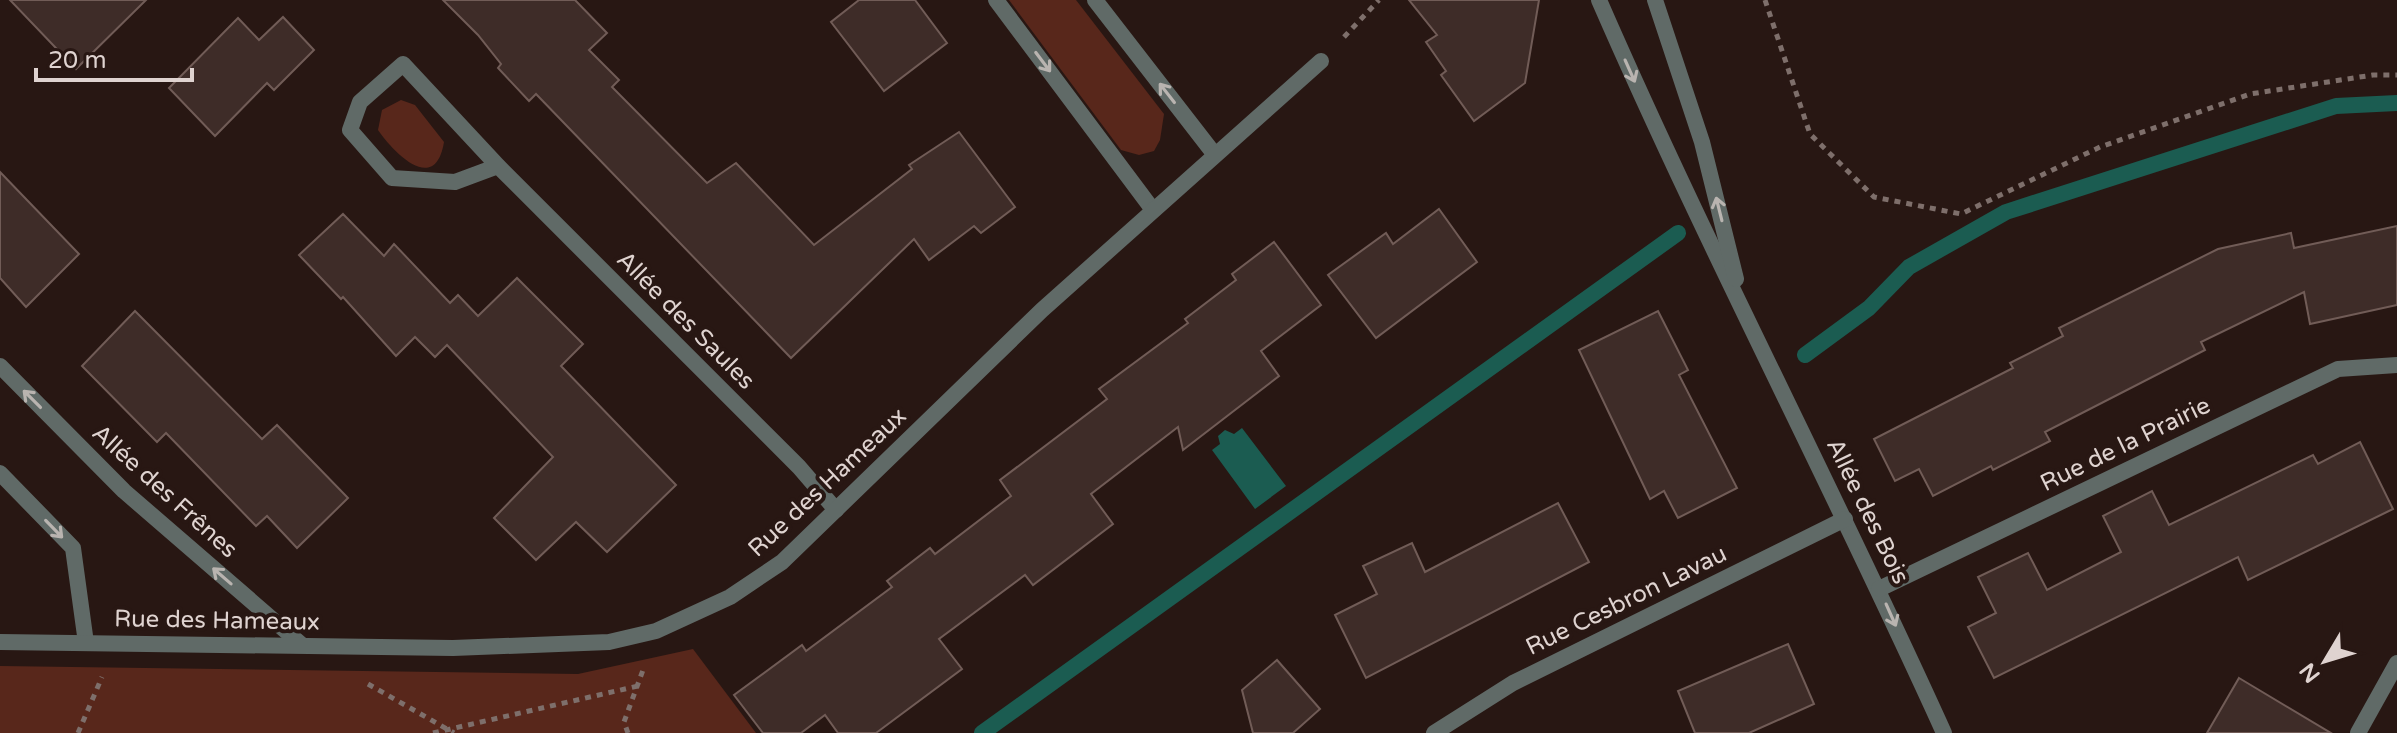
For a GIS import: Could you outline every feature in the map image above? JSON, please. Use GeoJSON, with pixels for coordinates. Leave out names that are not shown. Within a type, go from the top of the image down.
{"type":"FeatureCollection","features":[{"type":"Feature","properties":{"kind":"street"},"geometry":{"type":"LineString","coordinates":[[996,0],[1153,210]]}},
{"type":"Feature","properties":{"kind":"street"},"geometry":{"type":"LineString","coordinates":[[1095,0],[1215,155]]}},
{"type":"Feature","properties":{"kind":"street","name":"Allée des Bois"},"geometry":{"type":"LineString","coordinates":[[1599,0],[1641,97],[1879,589],[1944,733]]}},
{"type":"Feature","properties":{"kind":"street","name":"Allée des Bois"},"geometry":{"type":"LineString","coordinates":[[1655,0],[1702,142],[1744,312]]}},
{"type":"Feature","properties":{"kind":"street","name":"Rue des Hameaux"},"geometry":{"type":"LineString","coordinates":[[0,642],[453,648],[609,642],[656,631],[730,597],[782,562],[1042,310],[1321,61]]}},
{"type":"Feature","properties":{"kind":"street","name":"Allée des Saules"},"geometry":{"type":"LineString","coordinates":[[498,166],[455,182],[392,178],[350,130],[360,102],[403,64],[498,166],[799,467],[836,510]]}},
{"type":"Feature","properties":{"kind":"street","name":"Rue de la Prairie"},"geometry":{"type":"LineString","coordinates":[[1879,589],[2338,369],[2397,365]]}},
{"type":"Feature","properties":{"kind":"street","name":"Allée des Frênes"},"geometry":{"type":"LineString","coordinates":[[0,366],[124,491],[302,645]]}},
{"type":"Feature","properties":{"kind":"street"},"geometry":{"type":"LineString","coordinates":[[0,473],[73,548],[86,643]]}},
{"type":"Feature","properties":{"kind":"street","name":"Rue Cesbron Lavau"},"geometry":{"type":"LineString","coordinates":[[1434,733],[1513,683],[1845,519]]}},
{"type":"Feature","properties":{"kind":"street"},"geometry":{"type":"LineString","coordinates":[[2358,733],[2397,663]]}},
{"type":"Feature","properties":{"kind":"path"},"geometry":{"type":"LineString","coordinates":[[1321,61],[1379,0]]}},
{"type":"Feature","properties":{"kind":"path"},"geometry":{"type":"LineString","coordinates":[[1765,0],[1810,134],[1874,197],[1961,214],[2100,147],[2250,94],[2373,75],[2397,75]]}},
{"type":"Feature","properties":{"kind":"path"},"geometry":{"type":"LineString","coordinates":[[628,733],[624,722],[656,631]]}},
{"type":"Feature","properties":{"kind":"path"},"geometry":{"type":"LineString","coordinates":[[78,733],[117,643]]}},
{"type":"Feature","properties":{"kind":"path"},"geometry":{"type":"LineString","coordinates":[[355,676],[450,732]]}},
{"type":"Feature","properties":{"kind":"path"},"geometry":{"type":"LineString","coordinates":[[433,733],[450,732],[638,686]]}},
{"type":"Feature","properties":{"kind":"shaded area"},"geometry":{"type":"Polygon","coordinates":[[[1009,0],[1076,0],[1164,114],[1160,140],[1154,151],[1139,155],[1121,150],[1009,0]]]}},
{"type":"Feature","properties":{"kind":"shaded area"},"geometry":{"type":"Polygon","coordinates":[[[401,100],[415,105],[444,142],[439,158],[432,166],[423,168],[403,158],[378,130],[382,110],[401,100]]]}},
{"type":"Feature","properties":{"kind":"shaded area"},"geometry":{"type":"Polygon","coordinates":[[[693,649],[756,733],[0,733],[0,666],[578,674],[693,649]]]}},
{"type":"Feature","properties":{"kind":"water"},"geometry":{"type":"Polygon","coordinates":[[[1242,428],[1286,486],[1255,509],[1212,450],[1220,444],[1218,436],[1225,430],[1234,434],[1242,428]]]}},
{"type":"Feature","properties":{"kind":"building"},"geometry":{"type":"Polygon","coordinates":[[[10,0],[146,0],[76,69],[10,0]]]}},
{"type":"Feature","properties":{"kind":"building"},"geometry":{"type":"Polygon","coordinates":[[[443,0],[575,0],[607,33],[589,50],[619,80],[612,87],[707,183],[736,163],[814,245],[912,169],[909,165],[959,132],[1015,207],[981,233],[974,226],[929,260],[914,239],[791,358],[536,94],[529,101],[498,68],[501,64],[478,35],[443,0]]]}},
{"type":"Feature","properties":{"kind":"building"},"geometry":{"type":"Polygon","coordinates":[[[859,0],[915,0],[947,43],[884,91],[831,22],[859,0]]]}},
{"type":"Feature","properties":{"kind":"building"},"geometry":{"type":"Polygon","coordinates":[[[1409,0],[1539,0],[1525,83],[1474,121],[1441,75],[1446,71],[1426,42],[1437,35],[1409,0]]]}},
{"type":"Feature","properties":{"kind":"building"},"geometry":{"type":"Polygon","coordinates":[[[283,17],[314,50],[274,90],[267,83],[215,136],[169,88],[238,18],[259,40],[283,17]]]}},
{"type":"Feature","properties":{"kind":"building"},"geometry":{"type":"Polygon","coordinates":[[[0,172],[79,254],[26,307],[0,278],[0,172]]]}},
{"type":"Feature","properties":{"kind":"building"},"geometry":{"type":"Polygon","coordinates":[[[1439,209],[1477,262],[1376,338],[1328,275],[1386,233],[1393,244],[1439,209]]]}},
{"type":"Feature","properties":{"kind":"building"},"geometry":{"type":"Polygon","coordinates":[[[343,214],[384,256],[394,244],[450,303],[458,295],[478,316],[517,278],[583,344],[561,366],[676,485],[607,552],[576,522],[536,560],[494,518],[553,457],[447,345],[435,357],[415,337],[396,356],[343,297],[341,299],[299,255],[343,214]]]}},
{"type":"Feature","properties":{"kind":"building"},"geometry":{"type":"Polygon","coordinates":[[[2397,226],[2397,305],[2310,324],[2304,292],[2201,342],[2205,350],[2045,432],[2050,441],[1993,470],[1991,466],[1933,496],[1919,469],[1895,481],[1874,439],[2013,368],[2010,363],[2063,336],[2059,328],[2218,249],[2291,233],[2294,248],[2397,226]]]}},
{"type":"Feature","properties":{"kind":"building"},"geometry":{"type":"Polygon","coordinates":[[[1274,242],[1321,305],[1261,351],[1279,376],[1183,450],[1178,427],[1091,494],[1113,524],[1033,585],[1025,575],[939,639],[962,669],[876,733],[838,733],[825,715],[801,733],[763,733],[734,695],[802,645],[806,651],[892,587],[887,581],[930,548],[935,554],[1011,496],[1000,480],[1107,399],[1099,389],[1188,323],[1185,319],[1236,280],[1232,274],[1274,242]]]}},
{"type":"Feature","properties":{"kind":"building"},"geometry":{"type":"Polygon","coordinates":[[[135,311],[262,439],[277,425],[348,498],[297,548],[267,516],[256,526],[166,433],[157,442],[82,366],[135,311]]]}},
{"type":"Feature","properties":{"kind":"building"},"geometry":{"type":"Polygon","coordinates":[[[1658,311],[1688,370],[1679,375],[1737,488],[1678,518],[1664,491],[1650,499],[1579,350],[1658,311]]]}},
{"type":"Feature","properties":{"kind":"building"},"geometry":{"type":"Polygon","coordinates":[[[2360,442],[2393,509],[2248,580],[2238,557],[1994,678],[1968,627],[1996,613],[1978,577],[2028,553],[2047,590],[2121,552],[2103,516],[2152,491],[2169,525],[2313,455],[2318,464],[2360,442]]]}},
{"type":"Feature","properties":{"kind":"building"},"geometry":{"type":"Polygon","coordinates":[[[1558,503],[1589,562],[1366,678],[1335,615],[1377,594],[1363,566],[1412,543],[1425,572],[1558,503]]]}},
{"type":"Feature","properties":{"kind":"building"},"geometry":{"type":"Polygon","coordinates":[[[1788,644],[1814,704],[1749,733],[1695,733],[1678,691],[1788,644]]]}},
{"type":"Feature","properties":{"kind":"building"},"geometry":{"type":"Polygon","coordinates":[[[1277,660],[1320,709],[1293,733],[1253,733],[1242,690],[1277,660]]]}},
{"type":"Feature","properties":{"kind":"building"},"geometry":{"type":"Polygon","coordinates":[[[2239,678],[2331,733],[2207,733],[2239,678]]]}},
{"type":"Feature","properties":{"kind":"waterway"},"geometry":{"type":"LineString","coordinates":[[1805,355],[1869,308],[1909,267],[2006,212],[2336,106],[2397,103]]}},
{"type":"Feature","properties":{"kind":"waterway"},"geometry":{"type":"LineString","coordinates":[[982,733],[1678,233]]}}]}
